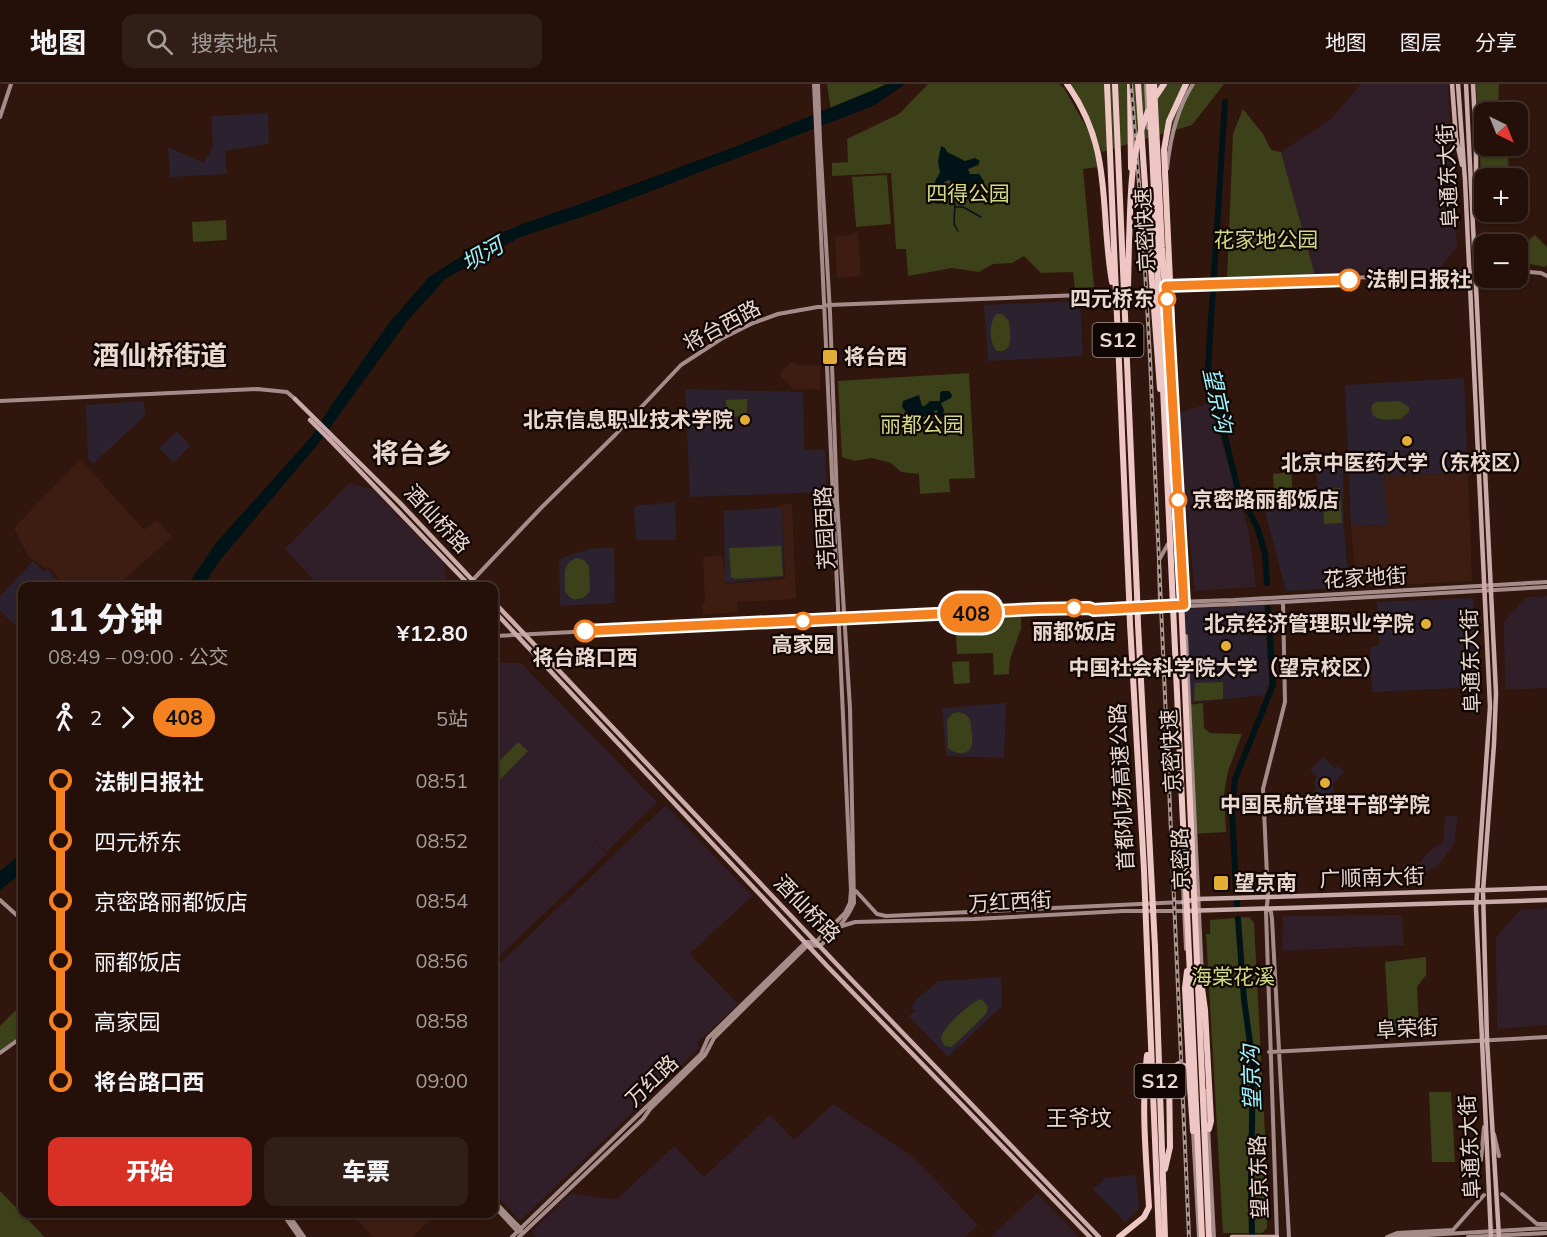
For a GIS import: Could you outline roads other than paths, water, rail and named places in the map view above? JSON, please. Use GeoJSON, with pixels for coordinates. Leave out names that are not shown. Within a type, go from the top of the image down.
{"type":"FeatureCollection","features":[{"type":"Feature","properties":{"kind":"highway"},"geometry":{"type":"LineString","coordinates":[[1067,84],[1086,117],[1101,164],[1108,260],[1117,305]]}},
{"type":"Feature","properties":{"kind":"highway","name":"首都机场高速公路"},"geometry":{"type":"LineString","coordinates":[[1107,84],[1130,624],[1155,947],[1163,1178],[1159,1237]]}},
{"type":"Feature","properties":{"kind":"highway","name":"首都机场高速公路"},"geometry":{"type":"LineString","coordinates":[[1115,84],[1148,870],[1149,1040],[1161,1215],[1165,1237]]}},
{"type":"Feature","properties":{"kind":"highway"},"geometry":{"type":"LineString","coordinates":[[1128,357],[1130,84]]}},
{"type":"Feature","properties":{"kind":"highway"},"geometry":{"type":"LineString","coordinates":[[1138,84],[1162,424],[1166,436]]}},
{"type":"Feature","properties":{"kind":"highway","name":"京密快速"},"geometry":{"type":"LineString","coordinates":[[1147,84],[1209,1237]]}},
{"type":"Feature","properties":{"kind":"highway","name":"京密快速"},"geometry":{"type":"LineString","coordinates":[[1157,84],[1162,248],[1171,369],[1201,1237]]}},
{"type":"Feature","properties":{"kind":"highway"},"geometry":{"type":"LineString","coordinates":[[1131,171],[1141,129],[1149,109],[1164,84]]}},
{"type":"Feature","properties":{"kind":"highway"},"geometry":{"type":"LineString","coordinates":[[1171,369],[1172,326],[1164,150],[1169,121],[1186,84]]}},
{"type":"Feature","properties":{"kind":"highway"},"geometry":{"type":"LineString","coordinates":[[1147,214],[1154,238]]}},
{"type":"Feature","properties":{"kind":"highway"},"geometry":{"type":"LineString","coordinates":[[1193,961],[1203,987],[1211,1121],[1209,1129]]}},
{"type":"Feature","properties":{"kind":"highway"},"geometry":{"type":"LineString","coordinates":[[1193,961],[1185,988],[1193,1131]]}},
{"type":"Feature","properties":{"kind":"highway"},"geometry":{"type":"LineString","coordinates":[[1119,1237],[1144,1217],[1149,1208],[1145,1071],[1149,1040]]}},
{"type":"Feature","properties":{"kind":"highway"},"geometry":{"type":"LineString","coordinates":[[1163,1178],[1170,1147],[1169,1070],[1179,1064],[1191,1069]]}},
{"type":"Feature","properties":{"kind":"main road"},"geometry":{"type":"LineString","coordinates":[[0,117],[10,84]]}},
{"type":"Feature","properties":{"kind":"main road","name":"芳园西路"},"geometry":{"type":"LineString","coordinates":[[813,84],[817,107]]}},
{"type":"Feature","properties":{"kind":"main road","name":"芳园西路"},"geometry":{"type":"LineString","coordinates":[[818,84],[817,137],[850,708],[855,890],[854,903],[848,916],[839,928],[818,944]]}},
{"type":"Feature","properties":{"kind":"main road","name":"京密路"},"geometry":{"type":"LineString","coordinates":[[1147,84],[1164,402],[1193,1131],[1201,1237]]}},
{"type":"Feature","properties":{"kind":"main road","name":"京密路"},"geometry":{"type":"LineString","coordinates":[[1157,84],[1190,708],[1214,1237]]}},
{"type":"Feature","properties":{"kind":"main road"},"geometry":{"type":"LineString","coordinates":[[1165,269],[1168,157],[1175,123],[1193,84]]}},
{"type":"Feature","properties":{"kind":"main road"},"geometry":{"type":"LineString","coordinates":[[1452,84],[1455,138],[1465,180]]}},
{"type":"Feature","properties":{"kind":"main road","name":"阜通东大街"},"geometry":{"type":"LineString","coordinates":[[1458,84],[1472,273],[1496,718],[1483,891],[1491,1235]]}},
{"type":"Feature","properties":{"kind":"main road","name":"阜通东大街"},"geometry":{"type":"LineString","coordinates":[[1466,84],[1473,214],[1472,273]]}},
{"type":"Feature","properties":{"kind":"main road"},"geometry":{"type":"LineString","coordinates":[[1473,84],[1476,203],[1473,214]]}},
{"type":"Feature","properties":{"kind":"main road"},"geometry":{"type":"LineString","coordinates":[[1528,272],[1547,276]]}},
{"type":"Feature","properties":{"kind":"main road"},"geometry":{"type":"LineString","coordinates":[[1166,286],[1472,273]]}},
{"type":"Feature","properties":{"kind":"main road","name":"将台西路"},"geometry":{"type":"LineString","coordinates":[[472,582],[681,365],[753,323],[778,314],[826,305],[1081,295]]}},
{"type":"Feature","properties":{"kind":"main road","name":"芳园西路"},"geometry":{"type":"LineString","coordinates":[[818,944],[845,914],[850,903],[851,890],[826,305]]}},
{"type":"Feature","properties":{"kind":"main road","name":"酒仙桥路"},"geometry":{"type":"LineString","coordinates":[[0,400],[256,389],[286,392],[468,582]]}},
{"type":"Feature","properties":{"kind":"main road"},"geometry":{"type":"LineString","coordinates":[[1160,602],[1160,560],[1168,544]]}},
{"type":"Feature","properties":{"kind":"main road","name":"花家地街"},"geometry":{"type":"LineString","coordinates":[[1184,604],[1547,585]]}},
{"type":"Feature","properties":{"kind":"main road","name":"阜通东大街"},"geometry":{"type":"LineString","coordinates":[[1488,588],[1490,707],[1476,902],[1481,1041],[1498,1234]]}},
{"type":"Feature","properties":{"kind":"main road","name":"花家地街"},"geometry":{"type":"LineString","coordinates":[[1184,604],[1283,602],[1488,588]]}},
{"type":"Feature","properties":{"kind":"main road"},"geometry":{"type":"LineString","coordinates":[[1089,608],[1094,605],[1160,602],[1171,604]]}},
{"type":"Feature","properties":{"kind":"main road"},"geometry":{"type":"LineString","coordinates":[[1267,908],[1263,789],[1285,702],[1283,602]]}},
{"type":"Feature","properties":{"kind":"main road"},"geometry":{"type":"LineString","coordinates":[[498,635],[1089,608],[1094,610],[1184,604]]}},
{"type":"Feature","properties":{"kind":"main road","name":"酒仙桥路"},"geometry":{"type":"LineString","coordinates":[[498,606],[1100,1237]]}},
{"type":"Feature","properties":{"kind":"main road","name":"酒仙桥路"},"geometry":{"type":"LineString","coordinates":[[498,615],[807,944],[1090,1237]]}},
{"type":"Feature","properties":{"kind":"main road","name":"广顺南大街"},"geometry":{"type":"LineString","coordinates":[[1183,902],[1244,897],[1547,888]]}},
{"type":"Feature","properties":{"kind":"main road","name":"万红西街"},"geometry":{"type":"LineString","coordinates":[[855,890],[877,914],[885,916],[1183,902]]}},
{"type":"Feature","properties":{"kind":"main road"},"geometry":{"type":"LineString","coordinates":[[1505,890],[1500,893],[1500,897],[1506,901]]}},
{"type":"Feature","properties":{"kind":"main road"},"geometry":{"type":"LineString","coordinates":[[1290,896],[1287,901],[1291,907]]}},
{"type":"Feature","properties":{"kind":"main road"},"geometry":{"type":"LineString","coordinates":[[1243,910],[1247,906],[1244,897]]}},
{"type":"Feature","properties":{"kind":"main road"},"geometry":{"type":"LineString","coordinates":[[0,898],[18,914]]}},
{"type":"Feature","properties":{"kind":"main road"},"geometry":{"type":"LineString","coordinates":[[1211,899],[1209,903],[1212,911]]}},
{"type":"Feature","properties":{"kind":"main road","name":"广顺南大街"},"geometry":{"type":"LineString","coordinates":[[1184,911],[1547,900]]}},
{"type":"Feature","properties":{"kind":"main road","name":"望京东路"},"geometry":{"type":"LineString","coordinates":[[1267,908],[1271,912],[1272,919],[1289,1237]]}},
{"type":"Feature","properties":{"kind":"main road","name":"望京东路"},"geometry":{"type":"LineString","coordinates":[[1267,908],[1269,1052],[1277,1237]]}},
{"type":"Feature","properties":{"kind":"main road","name":"万红西街"},"geometry":{"type":"LineString","coordinates":[[839,928],[847,923],[855,922],[974,919],[1123,911],[1184,911]]}},
{"type":"Feature","properties":{"kind":"main road"},"geometry":{"type":"LineString","coordinates":[[807,944],[818,944]]}},
{"type":"Feature","properties":{"kind":"main road","name":"万红路"},"geometry":{"type":"LineString","coordinates":[[512,1237],[643,1119],[650,1109],[705,1055],[714,1038],[807,944]]}},
{"type":"Feature","properties":{"kind":"main road","name":"阜荣街"},"geometry":{"type":"LineString","coordinates":[[1269,1052],[1547,1037]]}},
{"type":"Feature","properties":{"kind":"main road"},"geometry":{"type":"LineString","coordinates":[[0,1053],[18,1040]]}},
{"type":"Feature","properties":{"kind":"main road"},"geometry":{"type":"LineString","coordinates":[[1488,1120],[1499,1156]]}},
{"type":"Feature","properties":{"kind":"main road"},"geometry":{"type":"LineString","coordinates":[[1481,1160],[1488,1120]]}},
{"type":"Feature","properties":{"kind":"main road"},"geometry":{"type":"LineString","coordinates":[[1502,1194],[1537,1224],[1547,1226]]}},
{"type":"Feature","properties":{"kind":"main road"},"geometry":{"type":"LineString","coordinates":[[1387,1237],[1397,1233],[1453,1230],[1484,1195]]}},
{"type":"Feature","properties":{"kind":"main road"},"geometry":{"type":"LineString","coordinates":[[498,1205],[519,1233]]}},
{"type":"Feature","properties":{"kind":"main road"},"geometry":{"type":"LineString","coordinates":[[498,1210],[519,1233]]}},
{"type":"Feature","properties":{"kind":"main road"},"geometry":{"type":"LineString","coordinates":[[286,1218],[299,1237]]}},
{"type":"Feature","properties":{"kind":"main road"},"geometry":{"type":"LineString","coordinates":[[291,1218],[304,1237]]}},
{"type":"Feature","properties":{"kind":"main road"},"geometry":{"type":"LineString","coordinates":[[1468,1237],[1547,1226]]}},
{"type":"Feature","properties":{"kind":"main road"},"geometry":{"type":"LineString","coordinates":[[1498,1234],[1547,1233]]}},
{"type":"Feature","properties":{"kind":"main road"},"geometry":{"type":"LineString","coordinates":[[1393,1237],[1491,1235]]}},
{"type":"Feature","properties":{"kind":"main road"},"geometry":{"type":"LineString","coordinates":[[1232,1237],[1277,1237]]}},
{"type":"Feature","properties":{"kind":"water","name":"坝河"},"geometry":{"type":"Polygon","coordinates":[[[888,84],[905,84],[875,105],[855,113],[591,214],[520,237],[445,279],[405,324],[318,444],[220,560],[206,582],[190,582],[216,543],[312,436],[390,322],[429,277],[490,238],[522,224],[742,144],[888,84]]]}},
{"type":"Feature","properties":{"kind":"water"},"geometry":{"type":"Polygon","coordinates":[[[941,146],[947,152],[965,161],[975,158],[980,161],[978,165],[968,169],[970,174],[979,174],[984,181],[982,188],[973,196],[962,196],[953,182],[948,180],[943,183],[939,191],[947,200],[938,204],[929,200],[940,173],[938,161],[941,146]]]}},
{"type":"Feature","properties":{"kind":"water"},"geometry":{"type":"Polygon","coordinates":[[[942,391],[949,391],[952,395],[951,398],[941,403],[944,410],[942,418],[939,418],[937,410],[934,411],[935,415],[923,417],[926,426],[919,425],[917,422],[907,423],[904,417],[906,412],[902,407],[903,401],[919,395],[922,406],[925,406],[930,401],[940,401],[942,391]]]}},
{"type":"Feature","properties":{"kind":"water"},"geometry":{"type":"Polygon","coordinates":[[[18,856],[18,876],[0,890],[0,871],[18,856]]]}},
{"type":"Feature","properties":{"kind":"waterway","name":"望京沟"},"geometry":{"type":"LineString","coordinates":[[1225,102],[1208,368],[1238,490],[1257,527],[1265,553],[1267,583]]}},
{"type":"Feature","properties":{"kind":"waterway"},"geometry":{"type":"LineString","coordinates":[[955,203],[954,224],[958,231]]}},
{"type":"Feature","properties":{"kind":"waterway"},"geometry":{"type":"LineString","coordinates":[[955,207],[963,207],[981,217]]}},
{"type":"Feature","properties":{"kind":"waterway","name":"望京沟"},"geometry":{"type":"LineString","coordinates":[[1236,890],[1232,810],[1235,779],[1273,685],[1268,608]]}},
{"type":"Feature","properties":{"kind":"waterway","name":"望京沟"},"geometry":{"type":"LineString","coordinates":[[1238,919],[1244,999],[1253,1065],[1252,1237]]}},
{"type":"Feature","properties":{"kind":"railway"},"geometry":{"type":"LineString","coordinates":[[1131,84],[1150,358],[1189,1237]]}},
{"type":"Feature","properties":{"kind":"place","name":"法制日报社"},"geometry":{"type":"Point","coordinates":[1349,280]}},
{"type":"Feature","properties":{"kind":"place","name":"四元桥东"},"geometry":{"type":"Point","coordinates":[1167,299]}},
{"type":"Feature","properties":{"kind":"place","name":"将台西"},"geometry":{"type":"Point","coordinates":[830,357]}},
{"type":"Feature","properties":{"kind":"place","name":"北京信息职业技术学院"},"geometry":{"type":"Point","coordinates":[745,420]}},
{"type":"Feature","properties":{"kind":"place","name":"北京中医药大学（东校区）"},"geometry":{"type":"Point","coordinates":[1407,441]}},
{"type":"Feature","properties":{"kind":"place","name":"京密路丽都饭店"},"geometry":{"type":"Point","coordinates":[1178,500]}},
{"type":"Feature","properties":{"kind":"place","name":"丽都饭店"},"geometry":{"type":"Point","coordinates":[1074,608]}},
{"type":"Feature","properties":{"kind":"place","name":"高家园"},"geometry":{"type":"Point","coordinates":[803,621]}},
{"type":"Feature","properties":{"kind":"place","name":"北京经济管理职业学院"},"geometry":{"type":"Point","coordinates":[1426,624]}},
{"type":"Feature","properties":{"kind":"place","name":"将台路口西"},"geometry":{"type":"Point","coordinates":[585,631]}},
{"type":"Feature","properties":{"kind":"place","name":"中国社会科学院大学（望京校区）"},"geometry":{"type":"Point","coordinates":[1226,646]}},
{"type":"Feature","properties":{"kind":"place","name":"中国民航管理干部学院"},"geometry":{"type":"Point","coordinates":[1325,783]}},
{"type":"Feature","properties":{"kind":"place","name":"望京南"},"geometry":{"type":"Point","coordinates":[1221,883]}},
{"type":"Feature","properties":{"kind":"district","name":"酒仙桥街道"},"geometry":{"type":"Point","coordinates":[160,356]}},
{"type":"Feature","properties":{"kind":"district","name":"将台乡"},"geometry":{"type":"Point","coordinates":[412,454]}},
{"type":"Feature","properties":{"kind":"district","name":"王爷坟"},"geometry":{"type":"Point","coordinates":[1079,1118]}},
{"type":"Feature","properties":{"kind":"park label","name":"四得公园"},"geometry":{"type":"Point","coordinates":[968,194]}},
{"type":"Feature","properties":{"kind":"park label","name":"花家地公园"},"geometry":{"type":"Point","coordinates":[1266,240]}},
{"type":"Feature","properties":{"kind":"park label","name":"丽都公园"},"geometry":{"type":"Point","coordinates":[922,425]}},
{"type":"Feature","properties":{"kind":"park label","name":"海棠花溪"},"geometry":{"type":"Point","coordinates":[1233,977]}}]}
